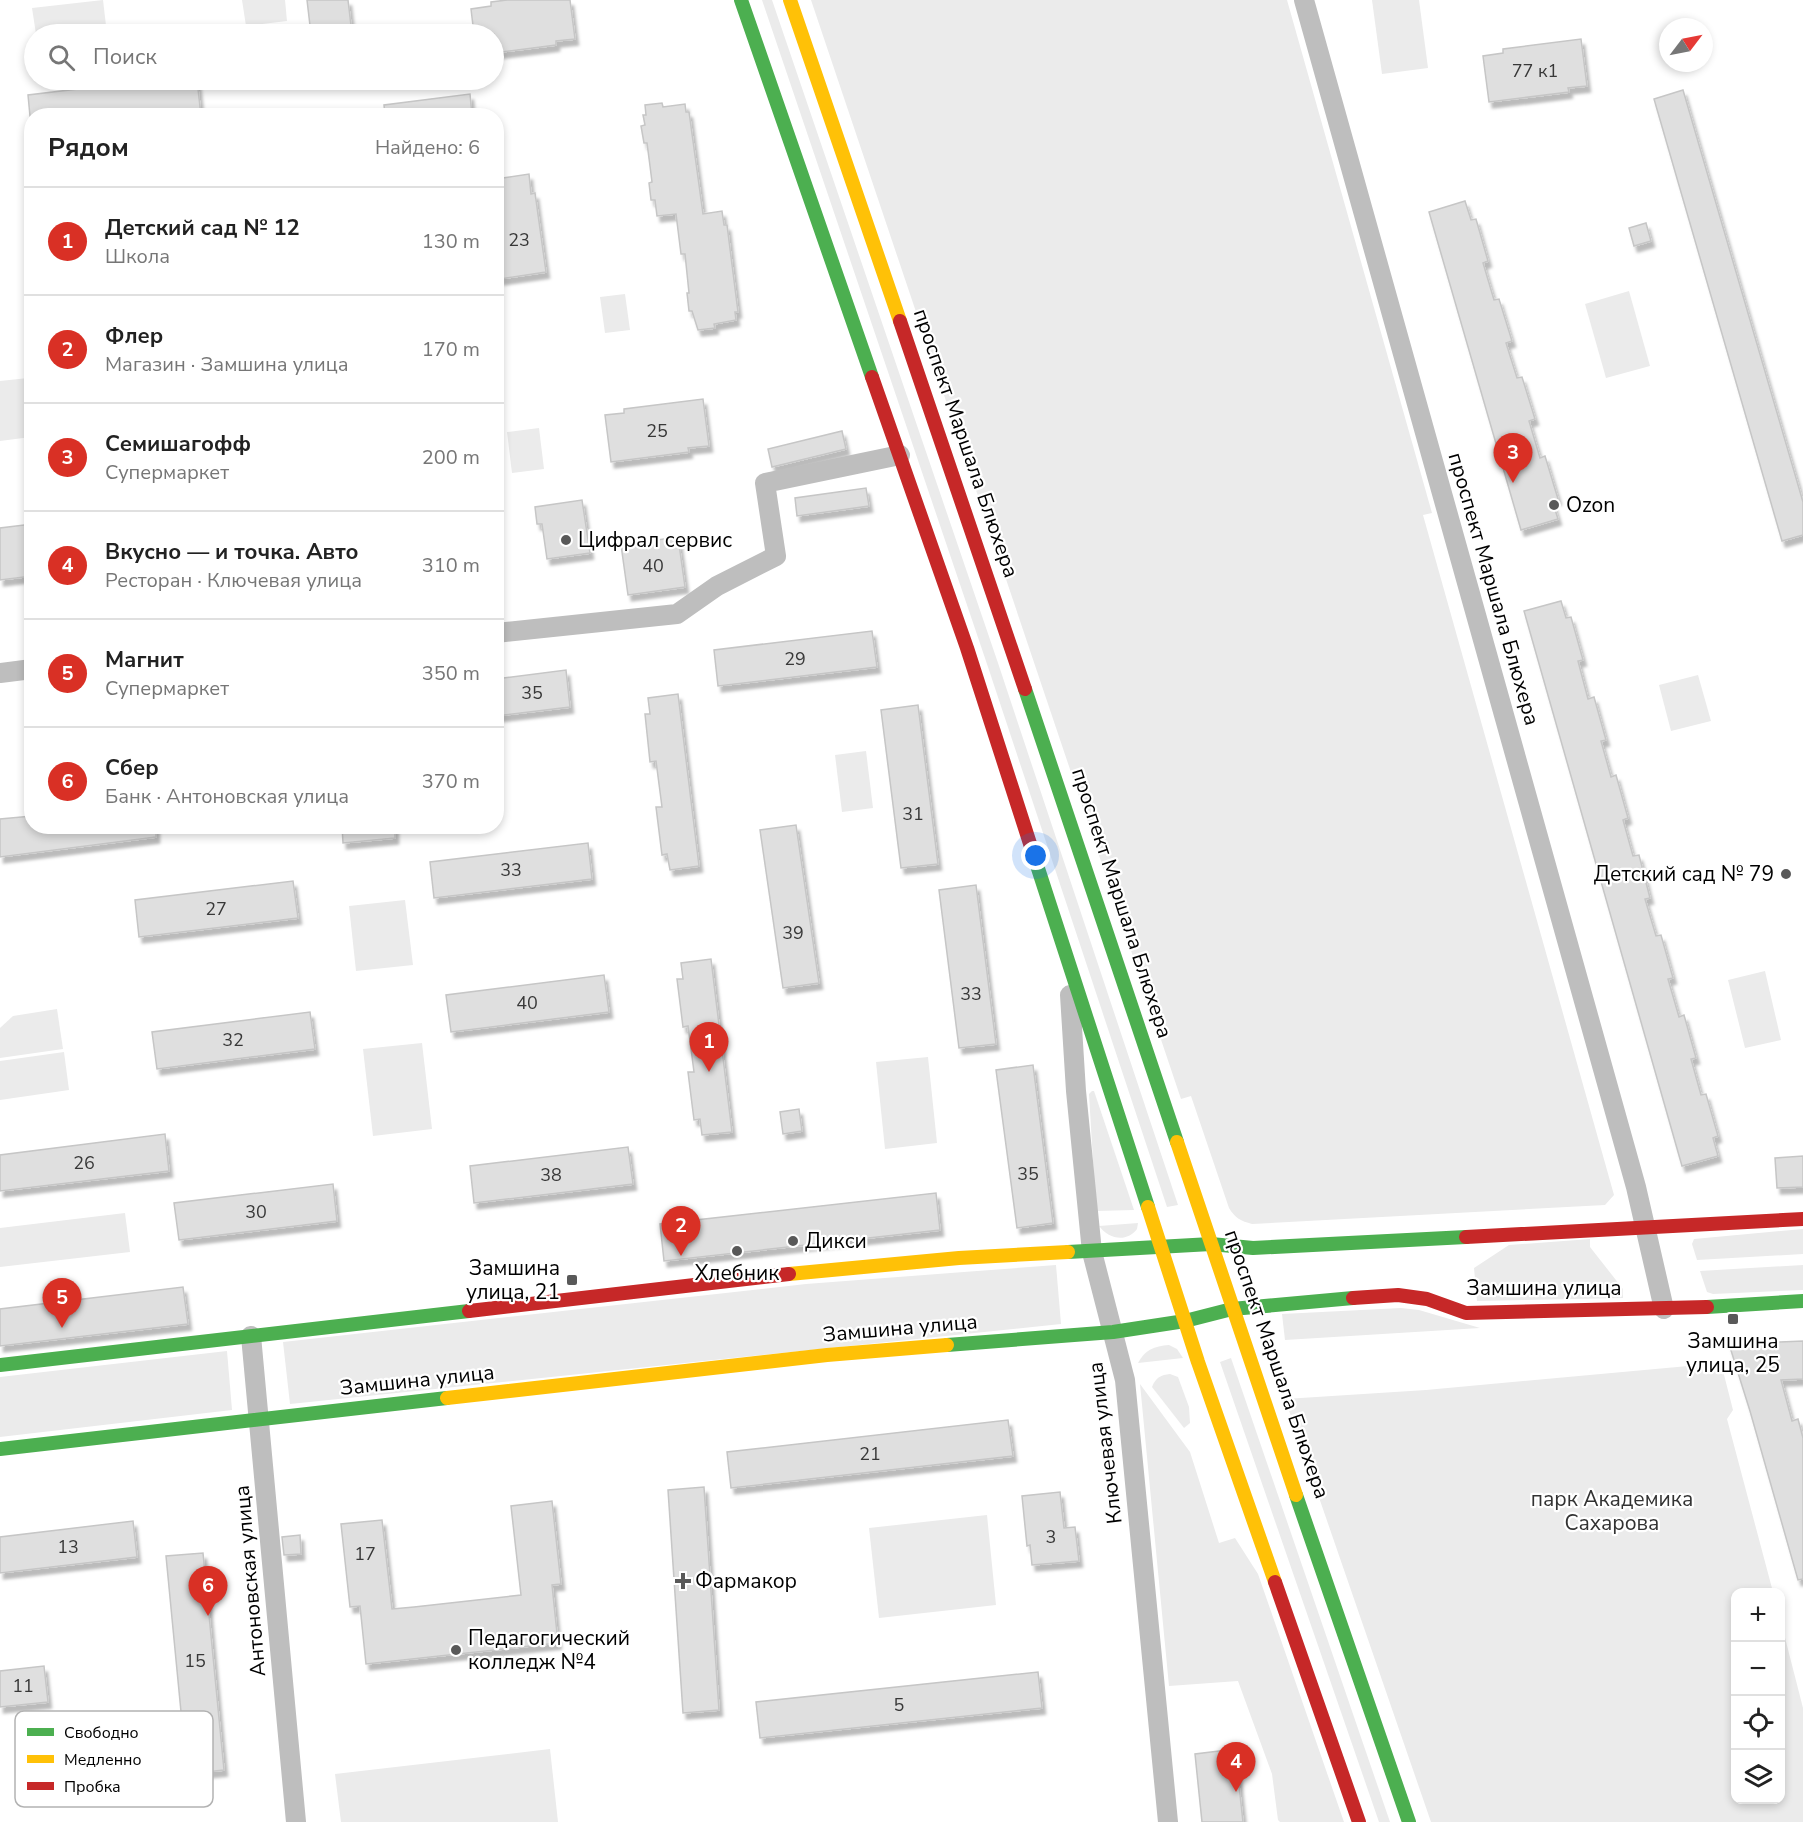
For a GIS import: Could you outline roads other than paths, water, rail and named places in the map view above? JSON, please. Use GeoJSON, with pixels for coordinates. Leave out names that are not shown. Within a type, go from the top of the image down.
{"type":"FeatureCollection","features":[{"type":"Feature","properties":{"kind":"main road"},"geometry":{"type":"LineString","coordinates":[[741,0],[971,659],[1185,1321],[1359,1822]]}},
{"type":"Feature","properties":{"kind":"main road","name":"проспект Маршала Блюхера"},"geometry":{"type":"LineString","coordinates":[[790,0],[1057,783],[1232,1309],[1409,1822]]}},
{"type":"Feature","properties":{"kind":"main road"},"geometry":{"type":"LineString","coordinates":[[0,1365],[792,1274],[959,1258],[1211,1244],[1253,1248],[1803,1219]]}},
{"type":"Feature","properties":{"kind":"main road","name":"Замшина улица"},"geometry":{"type":"LineString","coordinates":[[0,1449],[827,1355],[1113,1332],[1185,1321],[1232,1309],[1272,1304],[1398,1295],[1427,1299],[1466,1313],[1665,1308],[1803,1301]]}},
{"type":"Feature","properties":{"kind":"street","name":"проспект Маршала Блюхера"},"geometry":{"type":"LineString","coordinates":[[1304,0],[1647,1227],[1665,1308]]}},
{"type":"Feature","properties":{"kind":"street"},"geometry":{"type":"LineString","coordinates":[[504,632],[677,614],[717,586],[776,556],[765,483],[900,455]]}},
{"type":"Feature","properties":{"kind":"street"},"geometry":{"type":"LineString","coordinates":[[0,673],[24,670]]}},
{"type":"Feature","properties":{"kind":"street","name":"Ключевая улица"},"geometry":{"type":"LineString","coordinates":[[1067,952],[1076,1091],[1092,1252],[1125,1380],[1168,1822]]}},
{"type":"Feature","properties":{"kind":"street","name":"Антоновская улица"},"geometry":{"type":"LineString","coordinates":[[251,1336],[296,1822]]}},
{"type":"Feature","properties":{"kind":"place","name":"Семишагофф"},"geometry":{"type":"Point","coordinates":[1513,483]}},
{"type":"Feature","properties":{"kind":"place","name":"Ozon"},"geometry":{"type":"Point","coordinates":[1554,505]}},
{"type":"Feature","properties":{"kind":"place","name":"Цифрал сервис"},"geometry":{"type":"Point","coordinates":[566,540]}},
{"type":"Feature","properties":{"kind":"place","name":"Детский сад № 79"},"geometry":{"type":"Point","coordinates":[1786,874]}},
{"type":"Feature","properties":{"kind":"place","name":"Детский сад № 12"},"geometry":{"type":"Point","coordinates":[709,1072]}},
{"type":"Feature","properties":{"kind":"place","name":"Дикси"},"geometry":{"type":"Point","coordinates":[793,1241]}},
{"type":"Feature","properties":{"kind":"place","name":"Хлебник"},"geometry":{"type":"Point","coordinates":[737,1251]}},
{"type":"Feature","properties":{"kind":"place","name":"Флер"},"geometry":{"type":"Point","coordinates":[681,1256]}},
{"type":"Feature","properties":{"kind":"place","name":"Замшина улица, 21"},"geometry":{"type":"Point","coordinates":[572,1280]}},
{"type":"Feature","properties":{"kind":"place","name":"Замшина улица, 25"},"geometry":{"type":"Point","coordinates":[1733,1319]}},
{"type":"Feature","properties":{"kind":"place","name":"Магнит"},"geometry":{"type":"Point","coordinates":[62,1328]}},
{"type":"Feature","properties":{"kind":"place","name":"Фармакор"},"geometry":{"type":"Point","coordinates":[683,1581]}},
{"type":"Feature","properties":{"kind":"place","name":"Сбер"},"geometry":{"type":"Point","coordinates":[208,1616]}},
{"type":"Feature","properties":{"kind":"place","name":"Педагогический колледж №4"},"geometry":{"type":"Point","coordinates":[456,1650]}},
{"type":"Feature","properties":{"kind":"place","name":"Вкусно — и точка. Авто"},"geometry":{"type":"Point","coordinates":[1236,1792]}},
{"type":"Feature","properties":{"kind":"park label","name":"парк Академика Сахарова"},"geometry":{"type":"Point","coordinates":[1612,1511]}}]}
